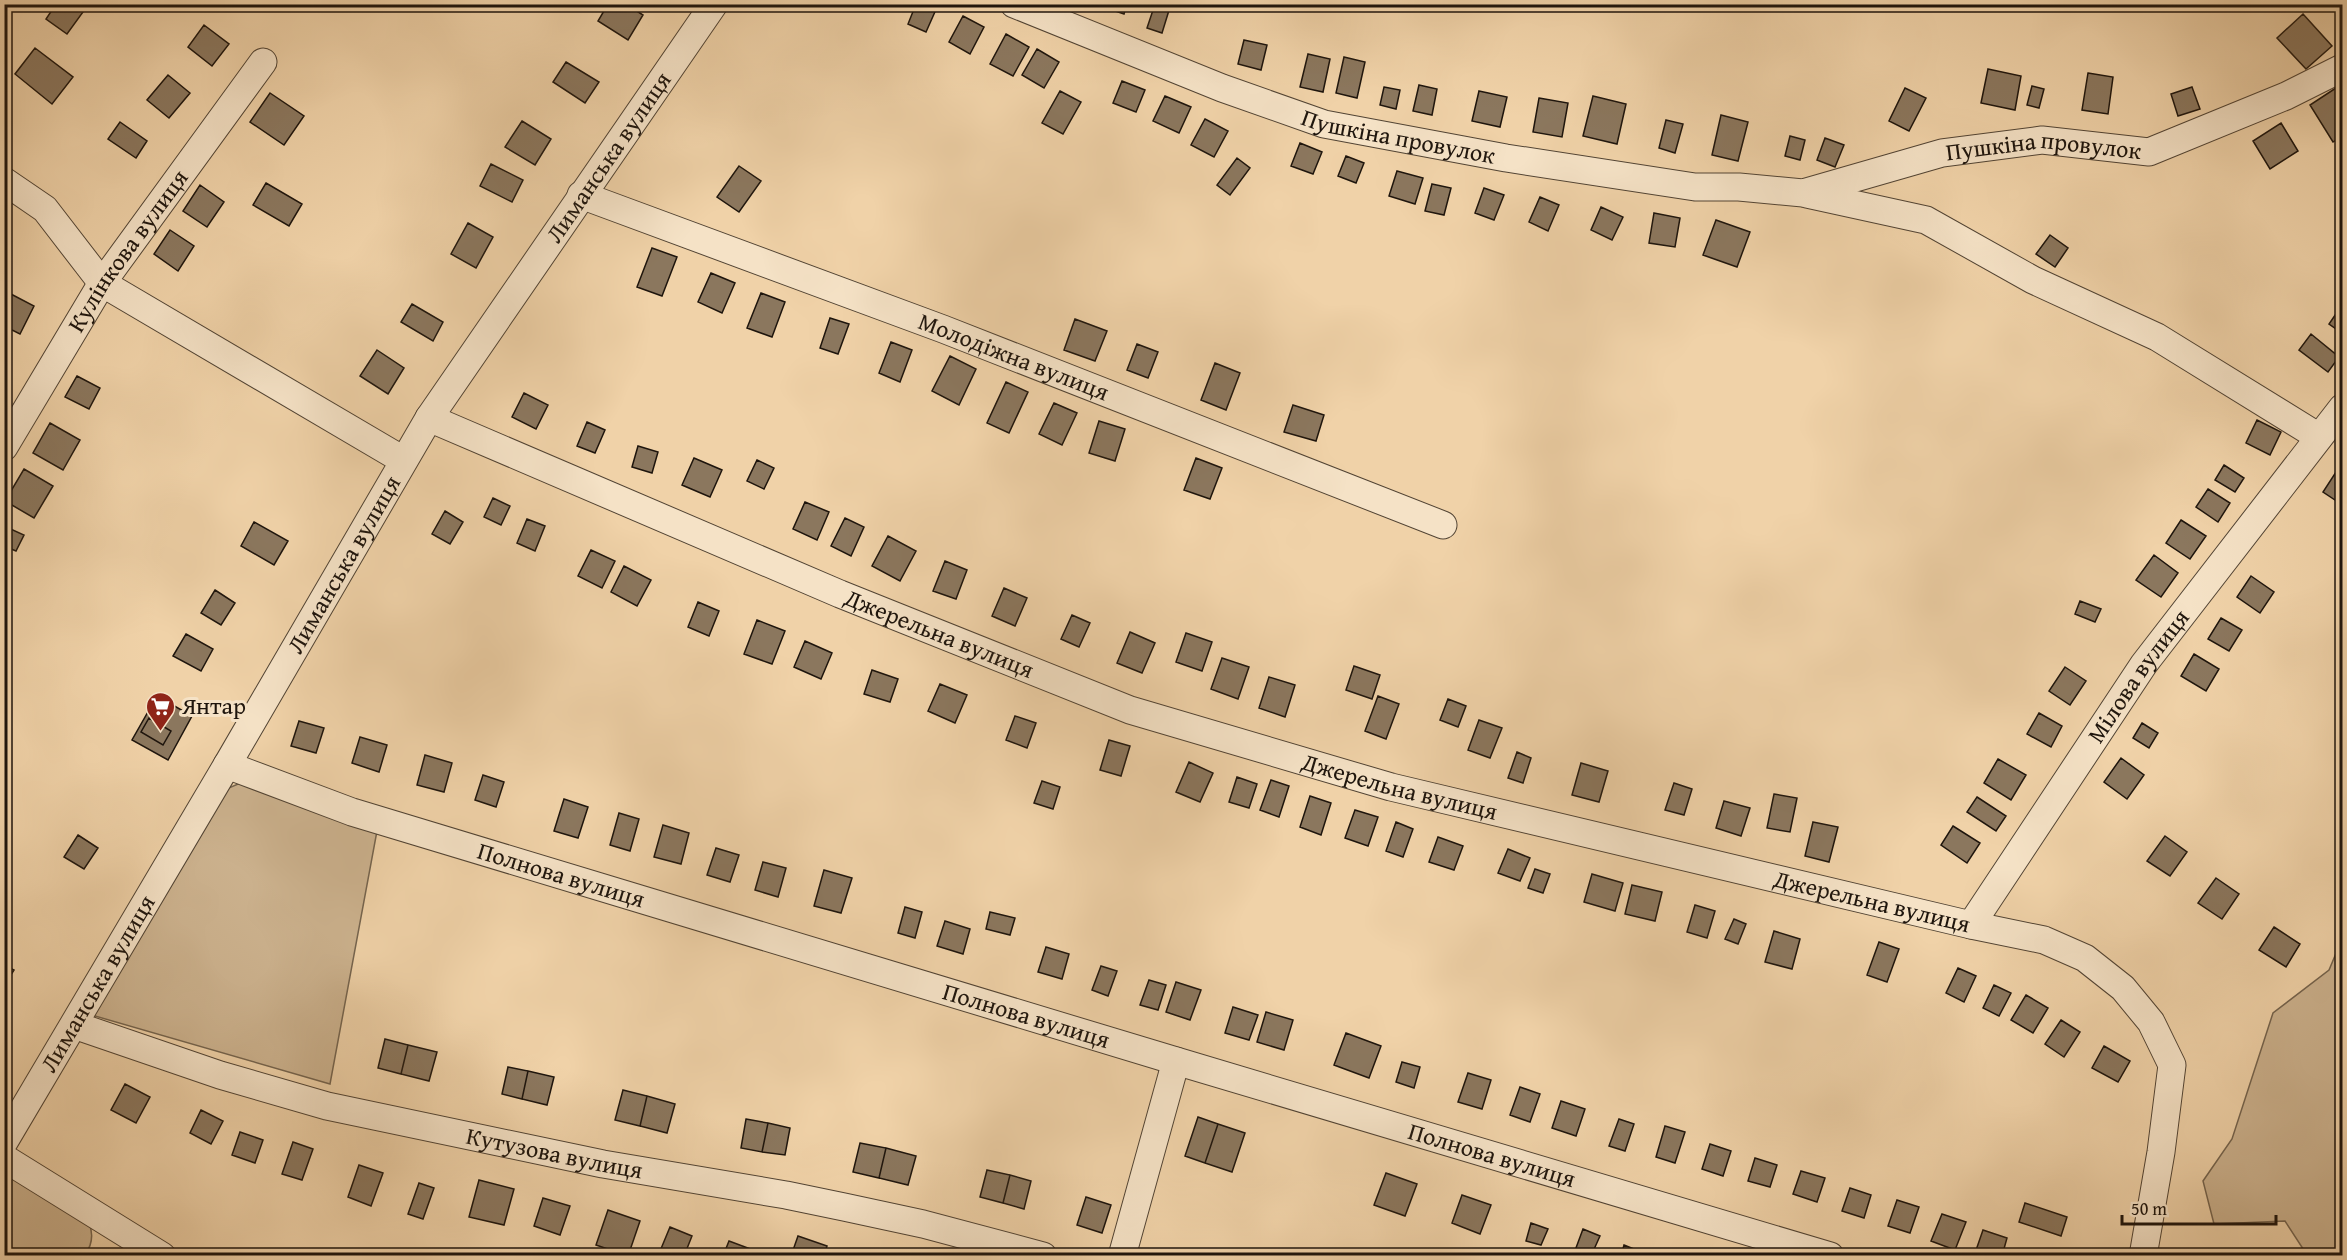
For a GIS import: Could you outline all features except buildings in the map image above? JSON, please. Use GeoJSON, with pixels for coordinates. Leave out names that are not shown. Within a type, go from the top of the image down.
{"type":"FeatureCollection","features":[{"type":"Feature","properties":{"kind":"street","name":"Лиманська вулиця"},"geometry":{"type":"LineString","coordinates":[[4,1142],[429,418],[714,4]]}},
{"type":"Feature","properties":{"kind":"street","name":"Пушкіна провулок"},"geometry":{"type":"LineString","coordinates":[[1014,4],[1221,88],[1324,124],[1506,158],[1695,187],[1739,187],[1803,193],[1926,220],[2033,280],[2157,337],[2331,435]]}},
{"type":"Feature","properties":{"kind":"street","name":"Кулінкова вулиця"},"geometry":{"type":"LineString","coordinates":[[4,447],[102,283],[263,62]]}},
{"type":"Feature","properties":{"kind":"street","name":"Пушкіна провулок"},"geometry":{"type":"LineString","coordinates":[[1803,193],[1942,153],[2042,140],[2149,152],[2286,96],[2343,68]]}},
{"type":"Feature","properties":{"kind":"street"},"geometry":{"type":"LineString","coordinates":[[4,181],[45,209],[102,283],[403,460]]}},
{"type":"Feature","properties":{"kind":"street","name":"Молодіжна вулиця"},"geometry":{"type":"LineString","coordinates":[[581,195],[943,329],[1443,525]]}},
{"type":"Feature","properties":{"kind":"street","name":"Мілова вулиця"},"geometry":{"type":"LineString","coordinates":[[1971,925],[2144,664],[2331,435],[2343,408]]}},
{"type":"Feature","properties":{"kind":"street","name":"Джерельна вулиця"},"geometry":{"type":"LineString","coordinates":[[429,418],[840,594],[1130,710],[1391,787],[1971,925],[2044,940],[2085,958],[2123,988],[2151,1022],[2172,1065],[2161,1152],[2143,1256]]}},
{"type":"Feature","properties":{"kind":"street","name":"Полнова вулиця"},"geometry":{"type":"LineString","coordinates":[[227,765],[352,812],[1830,1256]]}},
{"type":"Feature","properties":{"kind":"street","name":"Кутузова вулиця"},"geometry":{"type":"LineString","coordinates":[[74,1025],[220,1075],[327,1106],[603,1164],[821,1202],[923,1224],[1043,1256]]}},
{"type":"Feature","properties":{"kind":"street"},"geometry":{"type":"LineString","coordinates":[[1122,1256],[1176,1061]]}},
{"type":"Feature","properties":{"kind":"street"},"geometry":{"type":"LineString","coordinates":[[4,1158],[162,1256]]}},
{"type":"Feature","properties":{"kind":"shaded area"},"geometry":{"type":"Polygon","coordinates":[[[254,783],[377,831],[330,1084],[95,1016],[97,1000],[224,790],[238,784],[254,783]]]}},
{"type":"Feature","properties":{"kind":"shaded area"},"geometry":{"type":"Polygon","coordinates":[[[2342,939],[2342,1255],[2307,1255],[2285,1221],[2214,1224],[2203,1181],[2232,1139],[2273,1013],[2329,970],[2342,939]]]}},
{"type":"Feature","properties":{"kind":"shaded area"},"geometry":{"type":"Polygon","coordinates":[[[5,1174],[89,1223],[92,1240],[85,1255],[5,1256],[5,1174]]]}},
{"type":"Feature","properties":{"kind":"place","name":"Янтар"},"geometry":{"type":"Point","coordinates":[161,732]}}]}
